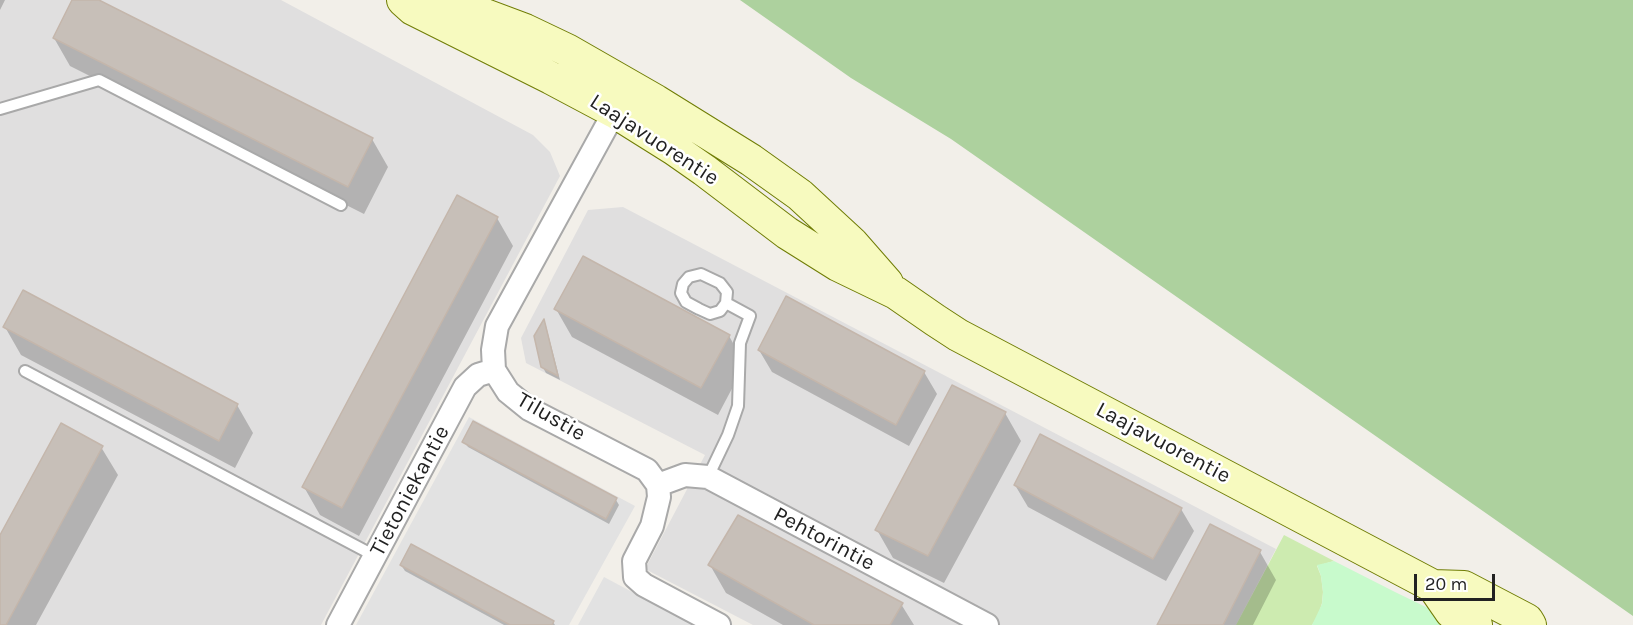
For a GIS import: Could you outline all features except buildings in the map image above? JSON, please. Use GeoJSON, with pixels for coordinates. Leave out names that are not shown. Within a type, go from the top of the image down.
{"type":"FeatureCollection","features":[{"type":"Feature","properties":{"kind":"main road","name":"Laajavuorentie"},"geometry":{"type":"LineString","coordinates":[[403,0],[413,9],[551,78],[622,99],[751,160],[800,195],[852,243],[896,293],[958,334],[1433,586],[1464,587],[1527,620],[1530,625]]}},
{"type":"Feature","properties":{"kind":"main road","name":"Laajavuorentie"},"geometry":{"type":"LineString","coordinates":[[445,0],[525,30],[567,51],[622,99]]}},
{"type":"Feature","properties":{"kind":"main road","name":"Laajavuorentie"},"geometry":{"type":"LineString","coordinates":[[1433,586],[1451,612],[1476,625]]}},
{"type":"Feature","properties":{"kind":"street"},"geometry":{"type":"LineString","coordinates":[[494,370],[493,350],[497,326],[622,99]]}},
{"type":"Feature","properties":{"kind":"street","name":"Tilustie"},"geometry":{"type":"LineString","coordinates":[[494,370],[508,393],[529,409],[647,470],[658,485]]}},
{"type":"Feature","properties":{"kind":"street","name":"Tietoniekantie"},"geometry":{"type":"LineString","coordinates":[[338,625],[465,387],[478,375],[494,370]]}},
{"type":"Feature","properties":{"kind":"street"},"geometry":{"type":"LineString","coordinates":[[708,477],[685,476],[658,485],[659,497],[652,526],[634,561],[635,577],[644,585],[719,625]]}},
{"type":"Feature","properties":{"kind":"street","name":"Pehtorintie"},"geometry":{"type":"LineString","coordinates":[[708,477],[987,625]]}},
{"type":"Feature","properties":{"kind":"lane"},"geometry":{"type":"LineString","coordinates":[[0,109],[99,80],[341,205]]}},
{"type":"Feature","properties":{"kind":"lane"},"geometry":{"type":"LineString","coordinates":[[708,477],[729,435],[738,406],[740,343],[750,316],[726,303]]}},
{"type":"Feature","properties":{"kind":"lane"},"geometry":{"type":"LineString","coordinates":[[26,371],[375,556]]}},
{"type":"Feature","properties":{"kind":"shaded area"},"geometry":{"type":"Polygon","coordinates":[[[0,0],[281,0],[533,135],[550,152],[560,176],[321,625],[0,625],[0,0]]]}},
{"type":"Feature","properties":{"kind":"shaded area"},"geometry":{"type":"Polygon","coordinates":[[[623,207],[1276,549],[1236,625],[753,625],[645,569],[705,455],[526,363],[521,338],[588,210],[623,207]]]}},
{"type":"Feature","properties":{"kind":"shaded area"},"geometry":{"type":"Polygon","coordinates":[[[469,417],[635,506],[569,625],[356,625],[469,417]]]}},
{"type":"Feature","properties":{"kind":"shaded area"},"geometry":{"type":"Polygon","coordinates":[[[604,577],[694,625],[578,625],[604,577]]]}},
{"type":"Feature","properties":{"kind":"green space"},"geometry":{"type":"Polygon","coordinates":[[[740,0],[1633,0],[1633,616],[951,139],[851,78],[740,0]]]}},
{"type":"Feature","properties":{"kind":"green space"},"geometry":{"type":"Polygon","coordinates":[[[1284,535],[1334,561],[1317,566],[1323,592],[1318,616],[1312,625],[1236,625],[1284,535]]]}},
{"type":"Feature","properties":{"kind":"green space"},"geometry":{"type":"Polygon","coordinates":[[[1334,561],[1463,625],[1312,625],[1322,604],[1323,592],[1317,565],[1334,561]]]}}]}
